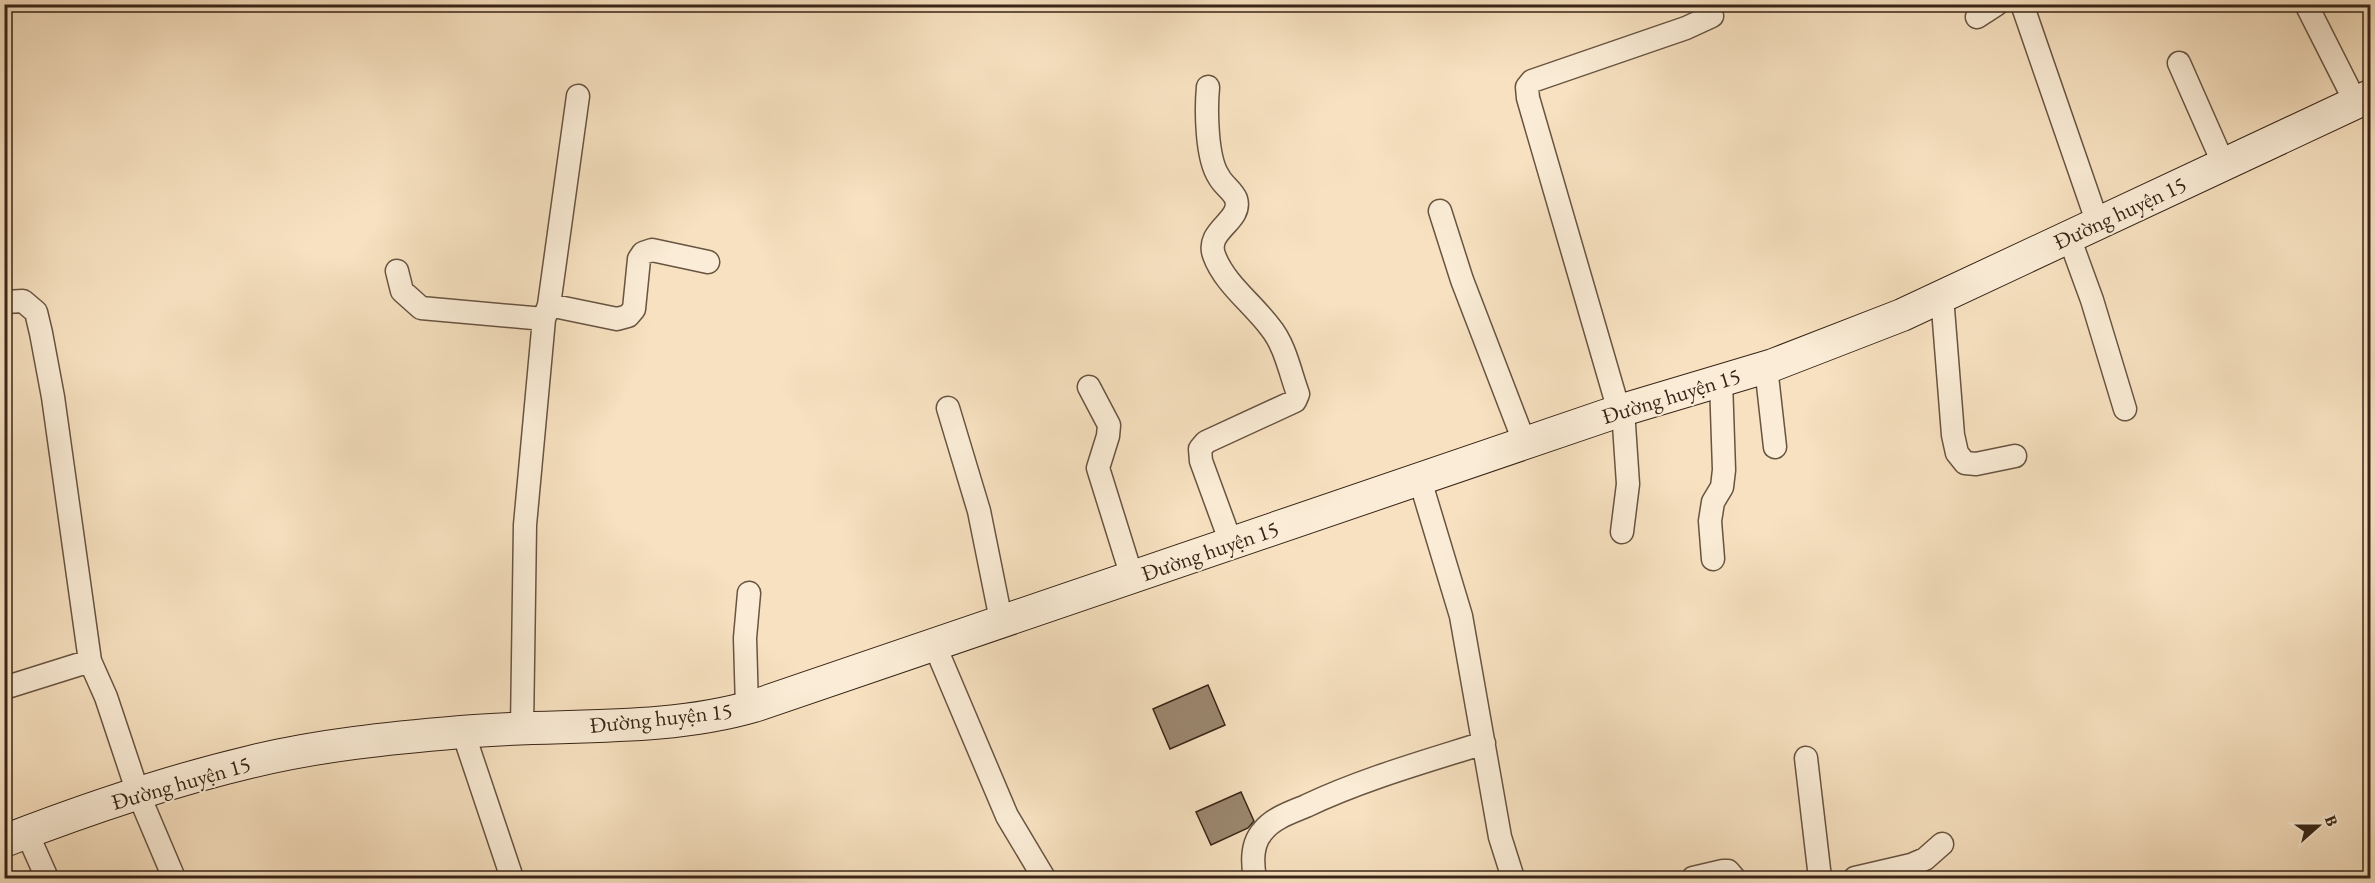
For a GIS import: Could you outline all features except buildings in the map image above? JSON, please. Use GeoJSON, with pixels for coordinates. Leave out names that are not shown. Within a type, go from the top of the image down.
{"type":"FeatureCollection","features":[{"type":"Feature","properties":{"kind":"street"},"geometry":{"type":"LineString","coordinates":[[1977,17],[1997,4]]}},
{"type":"Feature","properties":{"kind":"street"},"geometry":{"type":"LineString","coordinates":[[2022,4],[2098,224]]}},
{"type":"Feature","properties":{"kind":"street"},"geometry":{"type":"LineString","coordinates":[[2306,4],[2363,99]]}},
{"type":"Feature","properties":{"kind":"street"},"geometry":{"type":"LineString","coordinates":[[1622,532],[1628,484],[1621,411],[1531,109],[1527,87],[1532,81],[1686,28],[1712,16]]}},
{"type":"Feature","properties":{"kind":"street"},"geometry":{"type":"LineString","coordinates":[[2179,63],[2224,165]]}},
{"type":"Feature","properties":{"kind":"street"},"geometry":{"type":"LineString","coordinates":[[1208,87],[1206,113],[1217,176],[1235,197],[1237,207],[1215,234],[1211,245],[1214,256],[1229,281],[1271,327],[1279,340],[1298,394],[1295,401],[1206,442],[1200,449],[1201,461],[1231,543]]}},
{"type":"Feature","properties":{"kind":"street"},"geometry":{"type":"LineString","coordinates":[[522,728],[525,525],[546,312],[578,96]]}},
{"type":"Feature","properties":{"kind":"street","name":"Đường huyện 15"},"geometry":{"type":"LineString","coordinates":[[16,837],[138,793],[251,761],[357,742],[463,732],[625,724],[718,716],[747,708],[1621,411],[1766,367],[1902,315],[2363,99]]}},
{"type":"Feature","properties":{"kind":"street"},"geometry":{"type":"LineString","coordinates":[[1440,212],[1462,280],[1525,444]]}},
{"type":"Feature","properties":{"kind":"street"},"geometry":{"type":"LineString","coordinates":[[2069,237],[2092,300],[2125,409]]}},
{"type":"Feature","properties":{"kind":"street"},"geometry":{"type":"LineString","coordinates":[[397,271],[402,291],[421,308],[546,312],[617,319],[628,316],[634,309],[639,259],[644,253],[652,250],[708,262]]}},
{"type":"Feature","properties":{"kind":"street"},"geometry":{"type":"LineString","coordinates":[[1942,296],[1953,435],[1957,453],[1965,463],[1976,464],[2015,456]]}},
{"type":"Feature","properties":{"kind":"street"},"geometry":{"type":"LineString","coordinates":[[4,302],[23,301],[36,312],[53,397],[90,661],[106,697],[138,793],[174,879]]}},
{"type":"Feature","properties":{"kind":"street"},"geometry":{"type":"LineString","coordinates":[[1766,367],[1775,447]]}},
{"type":"Feature","properties":{"kind":"street"},"geometry":{"type":"LineString","coordinates":[[1713,559],[1710,521],[1713,502],[1722,488],[1724,470],[1721,381]]}},
{"type":"Feature","properties":{"kind":"street"},"geometry":{"type":"LineString","coordinates":[[1089,387],[1109,425],[1098,468],[1132,577]]}},
{"type":"Feature","properties":{"kind":"street"},"geometry":{"type":"LineString","coordinates":[[948,408],[979,511],[1001,620]]}},
{"type":"Feature","properties":{"kind":"street"},"geometry":{"type":"LineString","coordinates":[[1420,480],[1461,616],[1500,837],[1513,879]]}},
{"type":"Feature","properties":{"kind":"street"},"geometry":{"type":"LineString","coordinates":[[747,708],[745,638],[749,593]]}},
{"type":"Feature","properties":{"kind":"street"},"geometry":{"type":"LineString","coordinates":[[935,646],[1007,816],[1044,879]]}},
{"type":"Feature","properties":{"kind":"street"},"geometry":{"type":"LineString","coordinates":[[4,688],[90,661]]}},
{"type":"Feature","properties":{"kind":"street"},"geometry":{"type":"LineString","coordinates":[[463,732],[512,879]]}},
{"type":"Feature","properties":{"kind":"street"},"geometry":{"type":"LineString","coordinates":[[1255,879],[1253,852],[1256,840],[1264,829],[1279,818],[1349,786],[1484,742]]}},
{"type":"Feature","properties":{"kind":"street"},"geometry":{"type":"LineString","coordinates":[[1806,758],[1820,879]]}},
{"type":"Feature","properties":{"kind":"street"},"geometry":{"type":"LineString","coordinates":[[16,837],[47,879]]}},
{"type":"Feature","properties":{"kind":"street"},"geometry":{"type":"LineString","coordinates":[[1854,879],[1911,865],[1925,859],[1942,844]]}},
{"type":"Feature","properties":{"kind":"street"},"geometry":{"type":"LineString","coordinates":[[1693,879],[1722,871],[1728,872],[1734,879]]}}]}
